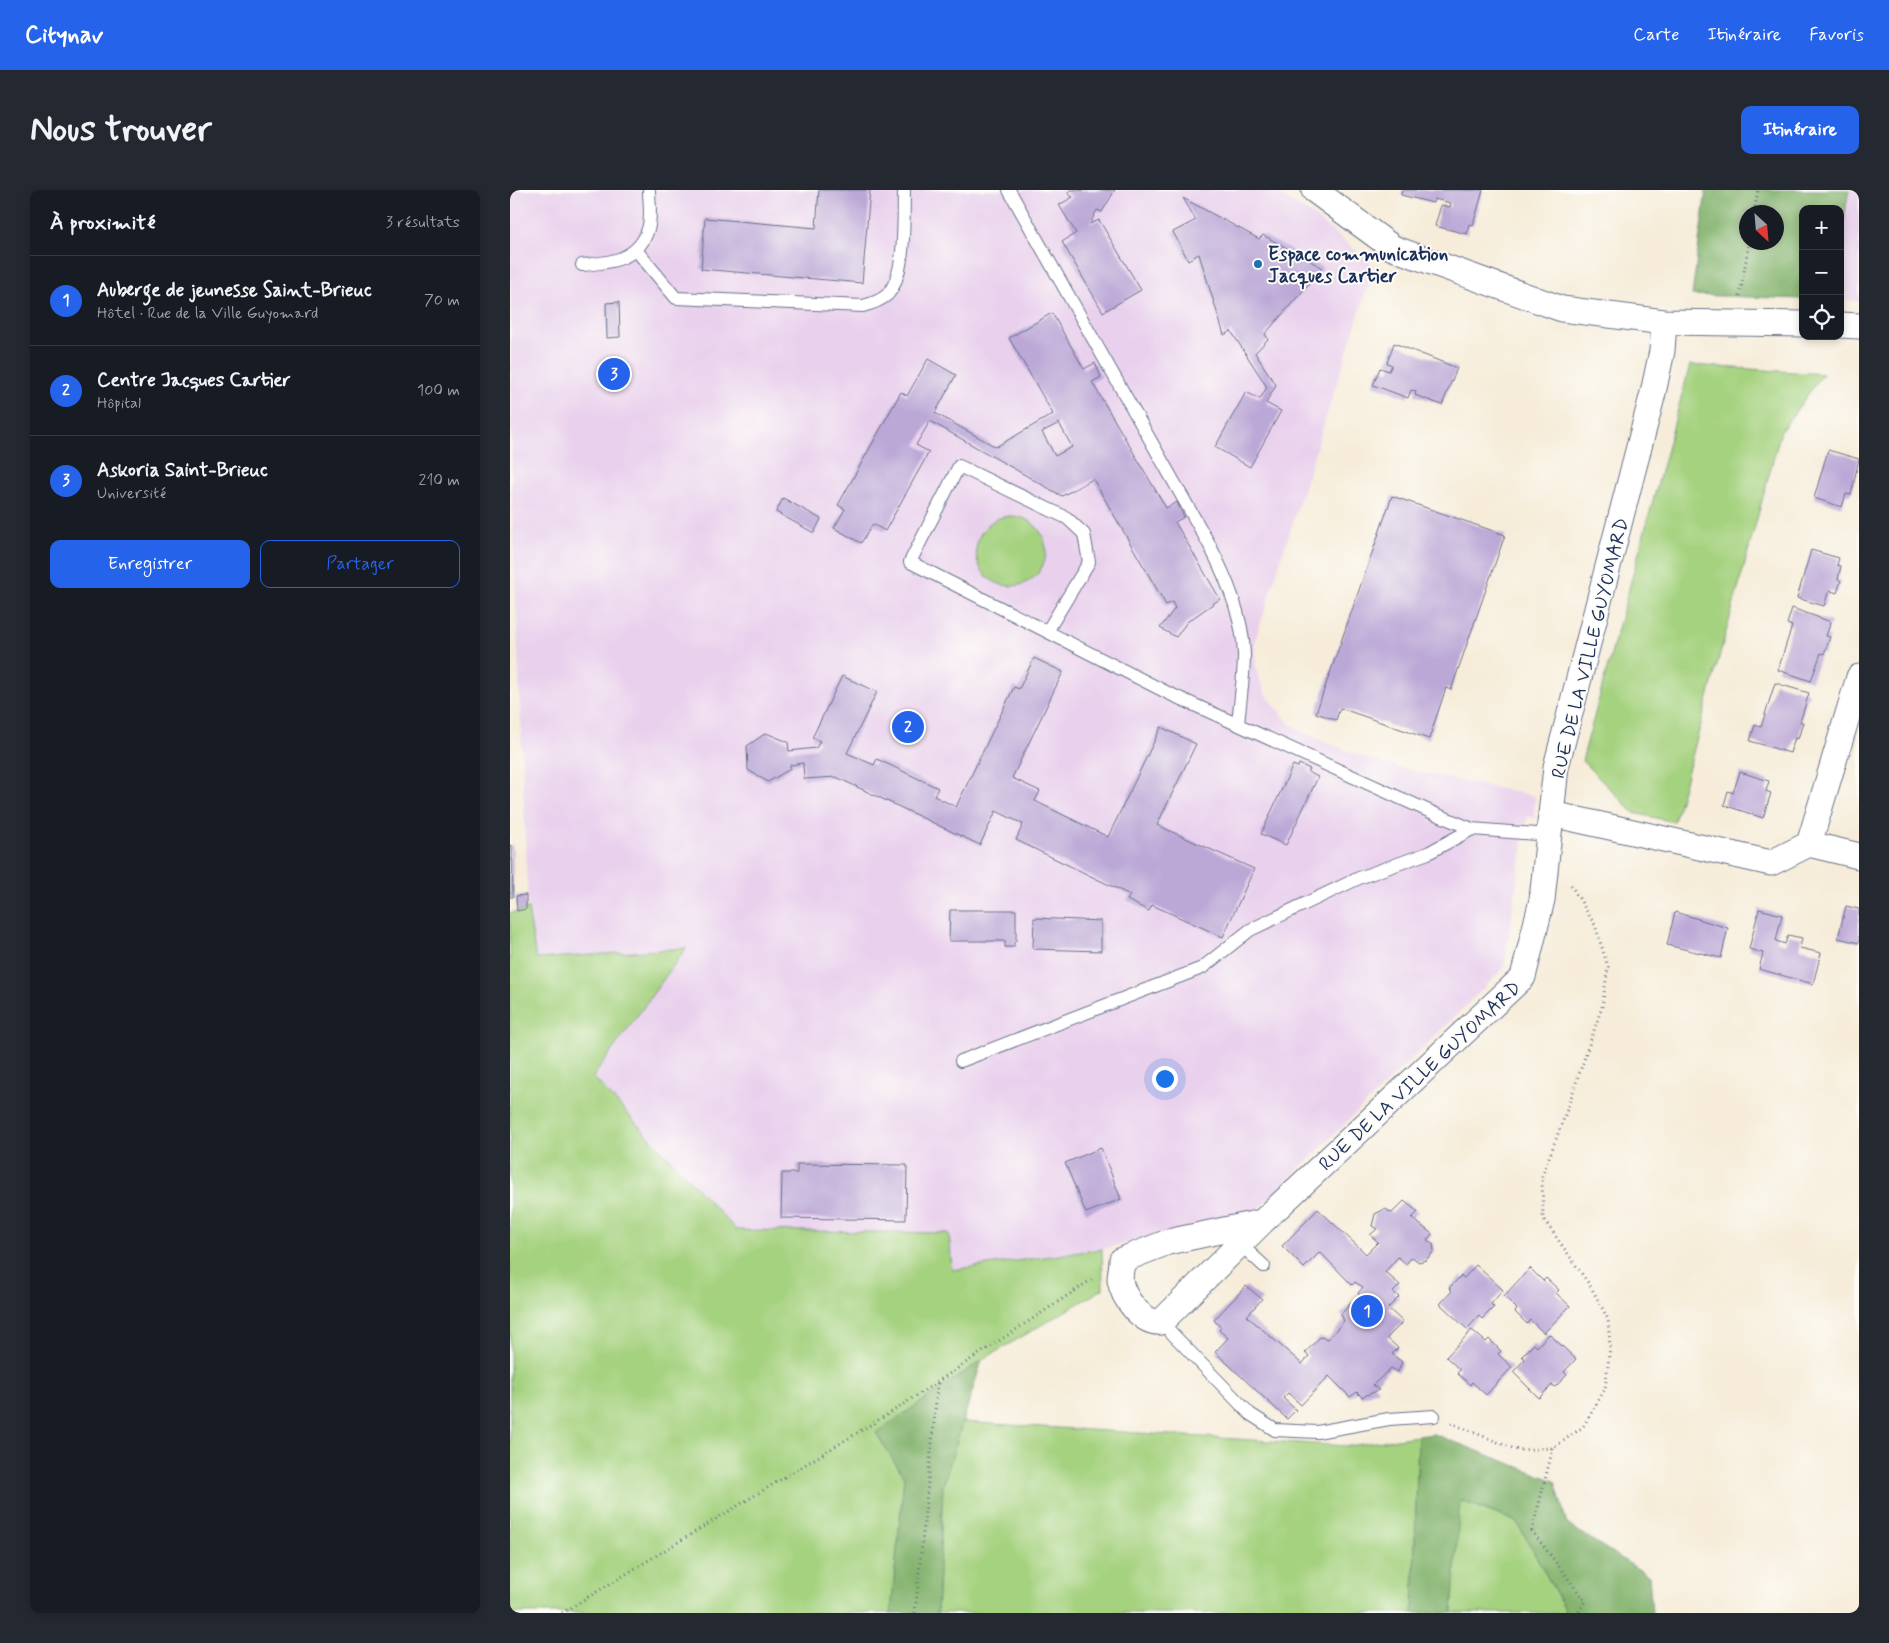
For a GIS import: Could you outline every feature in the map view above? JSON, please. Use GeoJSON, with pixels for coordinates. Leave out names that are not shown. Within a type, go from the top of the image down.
{"type":"FeatureCollection","features":[{"type":"Feature","properties":{"kind":"street"},"geometry":{"type":"LineString","coordinates":[[1314,190],[1393,248],[1562,309],[1664,322],[1799,324]]}},
{"type":"Feature","properties":{"kind":"street","name":"RUE DE LA VILLE GUYOMARD"},"geometry":{"type":"LineString","coordinates":[[1161,1322],[1262,1222],[1523,977],[1542,900],[1556,768],[1653,393],[1662,351],[1664,322]]}},
{"type":"Feature","properties":{"kind":"street"},"geometry":{"type":"LineString","coordinates":[[1844,325],[1859,326]]}},
{"type":"Feature","properties":{"kind":"street"},"geometry":{"type":"LineString","coordinates":[[1809,844],[1859,677]]}},
{"type":"Feature","properties":{"kind":"street"},"geometry":{"type":"LineString","coordinates":[[1550,832],[1771,863],[1809,844],[1859,856]]}},
{"type":"Feature","properties":{"kind":"street"},"geometry":{"type":"LineString","coordinates":[[1161,1322],[1151,1323],[1142,1318],[1132,1304],[1120,1281],[1122,1260],[1168,1242],[1262,1222]]}},
{"type":"Feature","properties":{"kind":"lane"},"geometry":{"type":"LineString","coordinates":[[582,265],[610,263],[636,250],[649,228],[649,190]]}},
{"type":"Feature","properties":{"kind":"lane"},"geometry":{"type":"LineString","coordinates":[[636,250],[676,298],[863,306],[875,303],[886,296],[896,283],[900,265],[904,190]]}},
{"type":"Feature","properties":{"kind":"lane"},"geometry":{"type":"LineString","coordinates":[[1009,190],[1209,544],[1225,577],[1237,615],[1244,654],[1238,724]]}},
{"type":"Feature","properties":{"kind":"lane"},"geometry":{"type":"LineString","coordinates":[[1048,630],[1089,562],[1084,534],[1067,518],[959,466],[910,562],[1048,630],[1168,693],[1472,829],[1550,832]]}},
{"type":"Feature","properties":{"kind":"lane"},"geometry":{"type":"LineString","coordinates":[[962,1061],[1202,968],[1250,930],[1359,878],[1428,853],[1472,829]]}},
{"type":"Feature","properties":{"kind":"lane"},"geometry":{"type":"LineString","coordinates":[[1240,1244],[1264,1266]]}},
{"type":"Feature","properties":{"kind":"lane"},"geometry":{"type":"LineString","coordinates":[[1161,1322],[1250,1414],[1275,1430],[1317,1432],[1390,1420],[1434,1416]]}},
{"type":"Feature","properties":{"kind":"path"},"geometry":{"type":"LineString","coordinates":[[1755,205],[1758,190]]}},
{"type":"Feature","properties":{"kind":"path"},"geometry":{"type":"LineString","coordinates":[[1736,322],[1748,250]]}},
{"type":"Feature","properties":{"kind":"path"},"geometry":{"type":"LineString","coordinates":[[1434,1416],[1518,1450],[1553,1448],[1583,1427],[1605,1388],[1610,1348],[1608,1319],[1591,1287],[1543,1218],[1542,1176],[1602,1007],[1608,967],[1595,925],[1550,832]]}},
{"type":"Feature","properties":{"kind":"path"},"geometry":{"type":"LineString","coordinates":[[562,1613],[893,1411],[1122,1260]]}},
{"type":"Feature","properties":{"kind":"path"},"geometry":{"type":"LineString","coordinates":[[915,1613],[938,1381]]}},
{"type":"Feature","properties":{"kind":"path"},"geometry":{"type":"LineString","coordinates":[[1553,1448],[1532,1530],[1585,1601],[1578,1613]]}},
{"type":"Feature","properties":{"kind":"shaded area"},"geometry":{"type":"Polygon","coordinates":[[[510,190],[1272,190],[1315,217],[1374,266],[1254,644],[1256,669],[1266,695],[1288,722],[1304,733],[1361,756],[1399,768],[1535,796],[1534,814],[1536,818],[1527,816],[1504,968],[1251,1216],[1102,1249],[952,1270],[949,1233],[736,1230],[592,1077],[685,949],[536,959],[528,909],[512,499],[510,190]]]}},
{"type":"Feature","properties":{"kind":"shaded area"},"geometry":{"type":"Polygon","coordinates":[[[1849,190],[1859,190],[1859,301],[1844,300],[1844,219],[1849,190]]]}},
{"type":"Feature","properties":{"kind":"green space"},"geometry":{"type":"Polygon","coordinates":[[[1706,190],[1849,190],[1844,219],[1844,205],[1799,205],[1799,299],[1692,295],[1706,190]]]}},
{"type":"Feature","properties":{"kind":"green space"},"geometry":{"type":"Polygon","coordinates":[[[1690,365],[1823,374],[1781,431],[1674,822],[1634,813],[1582,761],[1690,365]]]}},
{"type":"Feature","properties":{"kind":"green space"},"geometry":{"type":"Polygon","coordinates":[[[1018,516],[1031,522],[1040,531],[1044,537],[1046,551],[1044,565],[1036,576],[1025,584],[1004,586],[997,584],[986,576],[978,565],[976,544],[978,537],[986,526],[997,518],[1018,516]]]}},
{"type":"Feature","properties":{"kind":"green space"},"geometry":{"type":"Polygon","coordinates":[[[528,909],[536,959],[686,948],[593,1077],[736,1230],[949,1233],[952,1270],[1102,1249],[1103,1289],[982,1360],[877,1433],[904,1477],[891,1613],[510,1613],[510,913],[528,909]]]}},
{"type":"Feature","properties":{"kind":"green space"},"geometry":{"type":"Polygon","coordinates":[[[982,1360],[943,1486],[937,1613],[891,1613],[904,1477],[876,1433],[982,1360]]]}},
{"type":"Feature","properties":{"kind":"green space"},"geometry":{"type":"Polygon","coordinates":[[[962,1422],[1348,1446],[1418,1436],[1413,1613],[937,1613],[943,1486],[962,1422]]]}},
{"type":"Feature","properties":{"kind":"green space"},"geometry":{"type":"Polygon","coordinates":[[[1434,1434],[1555,1481],[1567,1524],[1649,1576],[1652,1613],[1563,1613],[1565,1609],[1517,1522],[1460,1500],[1452,1613],[1413,1613],[1418,1436],[1434,1434]]]}},
{"type":"Feature","properties":{"kind":"green space"},"geometry":{"type":"Polygon","coordinates":[[[1459,1500],[1517,1522],[1565,1609],[1563,1613],[1452,1613],[1459,1500]]]}},
{"type":"Feature","properties":{"kind":"building"},"geometry":{"type":"Polygon","coordinates":[[[819,190],[870,190],[862,283],[701,269],[705,218],[816,228],[819,190]]]}},
{"type":"Feature","properties":{"kind":"building"},"geometry":{"type":"Polygon","coordinates":[[[1070,190],[1115,190],[1102,212],[1097,210],[1090,224],[1099,220],[1141,290],[1103,312],[1062,242],[1076,233],[1059,205],[1073,197],[1068,194],[1070,190]]]}},
{"type":"Feature","properties":{"kind":"building"},"geometry":{"type":"Polygon","coordinates":[[[1402,190],[1483,190],[1473,225],[1469,224],[1467,234],[1435,226],[1441,205],[1450,207],[1451,203],[1434,199],[1433,203],[1401,195],[1402,190]]]}},
{"type":"Feature","properties":{"kind":"building","name":"Espace communication Jacques Cartier"},"geometry":{"type":"Polygon","coordinates":[[[1183,198],[1259,239],[1263,235],[1323,268],[1265,334],[1268,339],[1255,353],[1276,385],[1266,403],[1281,411],[1250,467],[1215,447],[1246,392],[1260,399],[1267,387],[1231,331],[1224,335],[1199,254],[1188,260],[1173,232],[1196,220],[1183,198]]]}},
{"type":"Feature","properties":{"kind":"building"},"geometry":{"type":"Polygon","coordinates":[[[619,302],[620,337],[607,338],[606,303],[619,302]]]}},
{"type":"Feature","properties":{"kind":"building"},"geometry":{"type":"Polygon","coordinates":[[[1052,313],[1084,369],[1095,363],[1101,377],[1092,382],[1166,508],[1177,502],[1184,517],[1175,522],[1220,599],[1187,622],[1176,637],[1160,628],[1175,608],[1172,602],[1166,605],[1093,479],[1062,496],[930,421],[916,445],[929,452],[885,531],[873,524],[861,543],[834,528],[845,509],[838,505],[901,392],[907,396],[928,359],[956,375],[935,413],[996,447],[1053,414],[1009,338],[1052,313]],[[1059,423],[1042,432],[1055,456],[1072,447],[1059,423]]]}},
{"type":"Feature","properties":{"kind":"building"},"geometry":{"type":"Polygon","coordinates":[[[1394,343],[1457,368],[1442,405],[1415,395],[1416,391],[1411,390],[1408,398],[1373,385],[1380,368],[1389,371],[1392,365],[1387,363],[1394,343]]]}},
{"type":"Feature","properties":{"kind":"building"},"geometry":{"type":"Polygon","coordinates":[[[1828,450],[1859,459],[1851,495],[1846,494],[1842,507],[1814,498],[1828,450]]]}},
{"type":"Feature","properties":{"kind":"building"},"geometry":{"type":"Polygon","coordinates":[[[1392,496],[1505,535],[1451,690],[1446,688],[1429,739],[1340,708],[1336,720],[1316,713],[1392,496]]]}},
{"type":"Feature","properties":{"kind":"building"},"geometry":{"type":"Polygon","coordinates":[[[783,498],[821,519],[814,533],[776,512],[783,498]]]}},
{"type":"Feature","properties":{"kind":"building"},"geometry":{"type":"Polygon","coordinates":[[[1811,550],[1839,558],[1837,565],[1841,566],[1838,579],[1841,581],[1837,593],[1829,590],[1824,606],[1797,598],[1811,550]]]}},
{"type":"Feature","properties":{"kind":"building"},"geometry":{"type":"Polygon","coordinates":[[[1792,608],[1831,622],[1826,636],[1830,637],[1824,654],[1821,653],[1811,681],[1778,670],[1792,626],[1787,624],[1792,608]]]}},
{"type":"Feature","properties":{"kind":"building"},"geometry":{"type":"Polygon","coordinates":[[[1034,658],[1063,672],[1012,778],[1040,791],[1035,801],[1108,837],[1161,727],[1196,744],[1157,825],[1254,869],[1223,937],[1152,905],[1149,911],[1127,900],[1130,895],[1016,840],[1023,824],[996,811],[980,845],[836,777],[804,779],[803,763],[790,765],[790,769],[768,782],[748,770],[747,746],[766,733],[788,742],[789,751],[816,748],[820,741],[812,738],[842,676],[877,692],[847,753],[874,765],[877,759],[938,788],[934,796],[956,807],[1014,687],[1019,689],[1034,658]]]}},
{"type":"Feature","properties":{"kind":"building"},"geometry":{"type":"Polygon","coordinates":[[[1775,683],[1809,693],[1800,722],[1803,722],[1798,739],[1795,738],[1790,753],[1750,741],[1755,725],[1761,727],[1775,683]]]}},
{"type":"Feature","properties":{"kind":"building"},"geometry":{"type":"Polygon","coordinates":[[[1299,764],[1310,769],[1308,772],[1318,777],[1286,845],[1261,834],[1293,765],[1298,767],[1299,764]]]}},
{"type":"Feature","properties":{"kind":"building"},"geometry":{"type":"Polygon","coordinates":[[[1740,772],[1769,781],[1766,791],[1771,793],[1763,818],[1724,805],[1728,791],[1733,793],[1740,772]]]}},
{"type":"Feature","properties":{"kind":"building"},"geometry":{"type":"Polygon","coordinates":[[[510,845],[512,845],[513,897],[510,897],[510,845]]]}},
{"type":"Feature","properties":{"kind":"building"},"geometry":{"type":"Polygon","coordinates":[[[526,895],[526,909],[517,911],[516,896],[526,895]]]}},
{"type":"Feature","properties":{"kind":"building"},"geometry":{"type":"Polygon","coordinates":[[[1846,906],[1859,909],[1859,943],[1838,938],[1846,906]]]}},
{"type":"Feature","properties":{"kind":"building"},"geometry":{"type":"Polygon","coordinates":[[[1759,909],[1782,915],[1776,941],[1785,944],[1788,935],[1802,938],[1800,948],[1821,953],[1813,984],[1759,969],[1763,953],[1749,949],[1759,909]]]}},
{"type":"Feature","properties":{"kind":"building"},"geometry":{"type":"Polygon","coordinates":[[[950,910],[1016,910],[1016,941],[1014,942],[1014,947],[1005,947],[1005,941],[949,941],[950,910]]]}},
{"type":"Feature","properties":{"kind":"building"},"geometry":{"type":"Polygon","coordinates":[[[1675,912],[1728,928],[1721,958],[1667,945],[1675,912]]]}},
{"type":"Feature","properties":{"kind":"building"},"geometry":{"type":"Polygon","coordinates":[[[1034,918],[1101,921],[1101,951],[1033,949],[1034,918]]]}},
{"type":"Feature","properties":{"kind":"building"},"geometry":{"type":"Polygon","coordinates":[[[1101,1148],[1121,1199],[1086,1213],[1065,1163],[1101,1148]]]}},
{"type":"Feature","properties":{"kind":"building"},"geometry":{"type":"Polygon","coordinates":[[[797,1164],[907,1165],[906,1220],[781,1218],[782,1173],[797,1173],[797,1164]]]}},
{"type":"Feature","properties":{"kind":"building"},"geometry":{"type":"Polygon","coordinates":[[[1404,1201],[1418,1212],[1412,1218],[1432,1234],[1427,1240],[1433,1244],[1434,1251],[1426,1260],[1419,1262],[1412,1257],[1406,1264],[1398,1257],[1385,1272],[1400,1285],[1393,1292],[1399,1297],[1388,1308],[1403,1322],[1387,1338],[1398,1348],[1392,1354],[1402,1362],[1398,1372],[1391,1368],[1373,1385],[1379,1390],[1362,1397],[1357,1392],[1350,1397],[1329,1376],[1301,1405],[1288,1393],[1283,1398],[1296,1410],[1287,1419],[1215,1352],[1228,1338],[1219,1330],[1221,1328],[1214,1320],[1246,1286],[1262,1299],[1247,1316],[1302,1364],[1309,1356],[1305,1353],[1320,1337],[1328,1339],[1344,1321],[1341,1314],[1352,1302],[1356,1305],[1362,1298],[1358,1293],[1363,1287],[1355,1282],[1352,1285],[1320,1252],[1304,1268],[1282,1246],[1318,1209],[1366,1254],[1378,1242],[1370,1235],[1377,1229],[1372,1226],[1375,1214],[1385,1209],[1392,1213],[1404,1201]]]}},
{"type":"Feature","properties":{"kind":"building"},"geometry":{"type":"Polygon","coordinates":[[[1476,1265],[1503,1290],[1491,1304],[1494,1307],[1482,1319],[1479,1316],[1467,1329],[1440,1304],[1452,1291],[1449,1288],[1461,1276],[1464,1278],[1476,1265]]]}},
{"type":"Feature","properties":{"kind":"building"},"geometry":{"type":"Polygon","coordinates":[[[1530,1268],[1543,1281],[1546,1278],[1559,1290],[1556,1293],[1570,1306],[1544,1333],[1530,1320],[1527,1324],[1515,1312],[1517,1309],[1504,1296],[1530,1268]]]}},
{"type":"Feature","properties":{"kind":"building"},"geometry":{"type":"Polygon","coordinates":[[[1472,1330],[1486,1342],[1489,1339],[1501,1351],[1498,1354],[1512,1367],[1486,1395],[1472,1382],[1470,1385],[1457,1373],[1460,1370],[1446,1357],[1472,1330]]]}},
{"type":"Feature","properties":{"kind":"building"},"geometry":{"type":"Polygon","coordinates":[[[1549,1334],[1576,1359],[1564,1372],[1567,1375],[1555,1387],[1552,1385],[1539,1398],[1513,1372],[1525,1359],[1522,1356],[1534,1344],[1537,1347],[1549,1334]]]}},
{"type":"Feature","properties":{"kind":"place","name":"Espace communication Jacques Cartier"},"geometry":{"type":"Point","coordinates":[1258,264]}},
{"type":"Feature","properties":{"kind":"place","name":"Askoria Saint-Brieuc"},"geometry":{"type":"Point","coordinates":[614,374]}},
{"type":"Feature","properties":{"kind":"place","name":"Centre Jacques Cartier"},"geometry":{"type":"Point","coordinates":[908,727]}},
{"type":"Feature","properties":{"kind":"place","name":"Auberge de jeunesse Saint-Brieuc"},"geometry":{"type":"Point","coordinates":[1367,1311]}}]}
